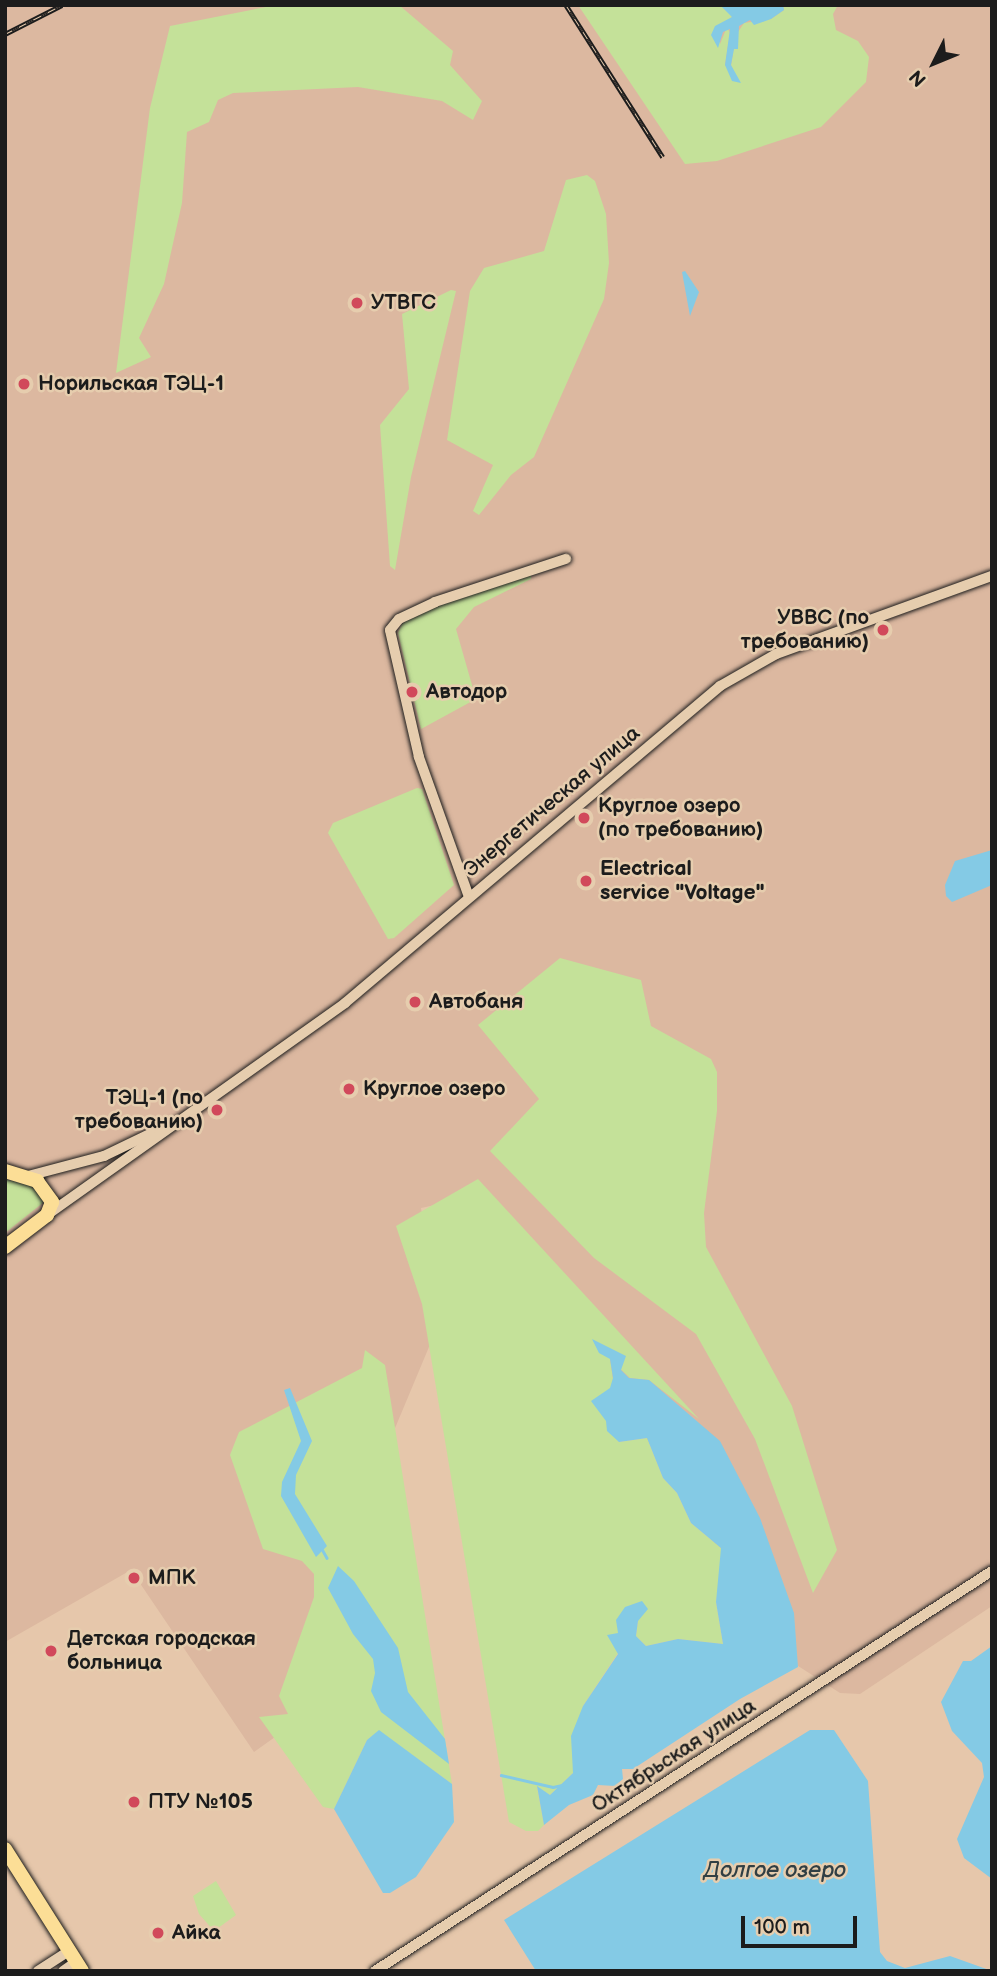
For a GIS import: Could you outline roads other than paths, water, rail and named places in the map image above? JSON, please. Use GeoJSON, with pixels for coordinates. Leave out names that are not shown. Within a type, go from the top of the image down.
{"type":"FeatureCollection","features":[{"type":"Feature","properties":{"kind":"main road"},"geometry":{"type":"LineString","coordinates":[[5,1171],[29,1177],[48,1191],[52,1202],[52,1213],[5,1247]]}},
{"type":"Feature","properties":{"kind":"main road"},"geometry":{"type":"LineString","coordinates":[[5,1849],[76,1961]]}},
{"type":"Feature","properties":{"kind":"street"},"geometry":{"type":"LineString","coordinates":[[470,897],[419,757],[390,629],[399,619],[435,602],[566,559]]}},
{"type":"Feature","properties":{"kind":"street","name":"Энергетическая улица"},"geometry":{"type":"LineString","coordinates":[[173,1123],[279,1053],[345,1003],[710,694],[747,669],[992,576]]}},
{"type":"Feature","properties":{"kind":"street"},"geometry":{"type":"LineString","coordinates":[[29,1177],[104,1156],[173,1123]]}},
{"type":"Feature","properties":{"kind":"street"},"geometry":{"type":"LineString","coordinates":[[52,1213],[173,1123]]}},
{"type":"Feature","properties":{"kind":"street","name":"Октябрьская улица"},"geometry":{"type":"LineString","coordinates":[[375,1971],[992,1571]]}},
{"type":"Feature","properties":{"kind":"street"},"geometry":{"type":"LineString","coordinates":[[38,1971],[76,1961]]}},
{"type":"Feature","properties":{"kind":"street"},"geometry":{"type":"LineString","coordinates":[[63,1971],[76,1961]]}},
{"type":"Feature","properties":{"kind":"water"},"geometry":{"type":"Polygon","coordinates":[[[720,5],[783,5],[784,10],[771,19],[754,25],[750,20],[739,26],[738,49],[734,49],[731,65],[741,83],[732,81],[725,65],[730,29],[723,32],[718,48],[711,35],[715,26],[732,17],[720,5]]]}},
{"type":"Feature","properties":{"kind":"water"},"geometry":{"type":"Polygon","coordinates":[[[685,271],[699,292],[690,316],[682,272],[685,271]]]}},
{"type":"Feature","properties":{"kind":"water"},"geometry":{"type":"Polygon","coordinates":[[[992,850],[992,885],[952,902],[946,896],[945,885],[955,861],[992,850]]]}},
{"type":"Feature","properties":{"kind":"water"},"geometry":{"type":"Polygon","coordinates":[[[592,1339],[626,1356],[621,1370],[629,1378],[649,1380],[720,1441],[760,1518],[794,1613],[798,1667],[740,1699],[633,1769],[622,1769],[623,1779],[615,1786],[598,1785],[593,1795],[569,1805],[544,1825],[537,1786],[550,1795],[573,1773],[571,1736],[583,1706],[618,1654],[607,1635],[618,1633],[616,1620],[625,1607],[642,1601],[648,1609],[638,1621],[636,1636],[646,1646],[678,1639],[723,1644],[716,1602],[721,1548],[691,1523],[677,1493],[663,1478],[647,1438],[619,1442],[607,1431],[606,1421],[591,1401],[610,1388],[613,1378],[610,1359],[599,1353],[592,1339]]]}},
{"type":"Feature","properties":{"kind":"water"},"geometry":{"type":"Polygon","coordinates":[[[290,1388],[312,1441],[296,1475],[295,1494],[327,1546],[316,1557],[281,1496],[282,1482],[301,1441],[284,1390],[290,1388]]]}},
{"type":"Feature","properties":{"kind":"water"},"geometry":{"type":"Polygon","coordinates":[[[338,1566],[354,1581],[398,1648],[408,1692],[445,1739],[449,1764],[381,1712],[371,1691],[375,1673],[373,1659],[353,1634],[328,1588],[338,1566]]]}},
{"type":"Feature","properties":{"kind":"water"},"geometry":{"type":"Polygon","coordinates":[[[992,1646],[992,1879],[964,1858],[957,1839],[984,1777],[982,1763],[952,1731],[941,1702],[963,1661],[971,1661],[992,1646]]]}},
{"type":"Feature","properties":{"kind":"water"},"geometry":{"type":"Polygon","coordinates":[[[379,1730],[452,1784],[454,1822],[416,1877],[390,1893],[383,1893],[334,1809],[367,1740],[379,1730]]]}},
{"type":"Feature","properties":{"kind":"water","name":"Долгое озеро"},"geometry":{"type":"Polygon","coordinates":[[[810,1730],[834,1730],[868,1781],[880,1952],[887,1961],[905,1968],[950,1956],[992,1971],[536,1971],[504,1920],[810,1730]]]}},
{"type":"Feature","properties":{"kind":"waterway"},"geometry":{"type":"LineString","coordinates":[[322,1549],[327,1558]]}},
{"type":"Feature","properties":{"kind":"waterway"},"geometry":{"type":"LineString","coordinates":[[501,1775],[553,1787],[562,1785]]}},
{"type":"Feature","properties":{"kind":"railway"},"geometry":{"type":"LineString","coordinates":[[5,34],[62,5]]}},
{"type":"Feature","properties":{"kind":"railway"},"geometry":{"type":"LineString","coordinates":[[566,5],[663,157]]}},
{"type":"Feature","properties":{"kind":"place","name":"УТВГС"},"geometry":{"type":"Point","coordinates":[357,303]}},
{"type":"Feature","properties":{"kind":"place","name":"Норильская ТЭЦ-1"},"geometry":{"type":"Point","coordinates":[24,384]}},
{"type":"Feature","properties":{"kind":"place","name":"УВВС (по требованию)"},"geometry":{"type":"Point","coordinates":[883,630]}},
{"type":"Feature","properties":{"kind":"place","name":"Автодор"},"geometry":{"type":"Point","coordinates":[412,692]}},
{"type":"Feature","properties":{"kind":"place","name":"Круглое озеро (по требованию)"},"geometry":{"type":"Point","coordinates":[584,818]}},
{"type":"Feature","properties":{"kind":"place","name":"Electrical service \"Voltage\""},"geometry":{"type":"Point","coordinates":[586,881]}},
{"type":"Feature","properties":{"kind":"place","name":"Автобаня"},"geometry":{"type":"Point","coordinates":[415,1002]}},
{"type":"Feature","properties":{"kind":"place","name":"Круглое озеро"},"geometry":{"type":"Point","coordinates":[349,1089]}},
{"type":"Feature","properties":{"kind":"place","name":"ТЭЦ-1 (по требованию)"},"geometry":{"type":"Point","coordinates":[217,1110]}},
{"type":"Feature","properties":{"kind":"place","name":"МПК"},"geometry":{"type":"Point","coordinates":[134,1578]}},
{"type":"Feature","properties":{"kind":"place","name":"Детская городская больница"},"geometry":{"type":"Point","coordinates":[51,1651]}},
{"type":"Feature","properties":{"kind":"place","name":"ПТУ №105"},"geometry":{"type":"Point","coordinates":[134,1802]}},
{"type":"Feature","properties":{"kind":"place","name":"Айка"},"geometry":{"type":"Point","coordinates":[158,1933]}}]}
